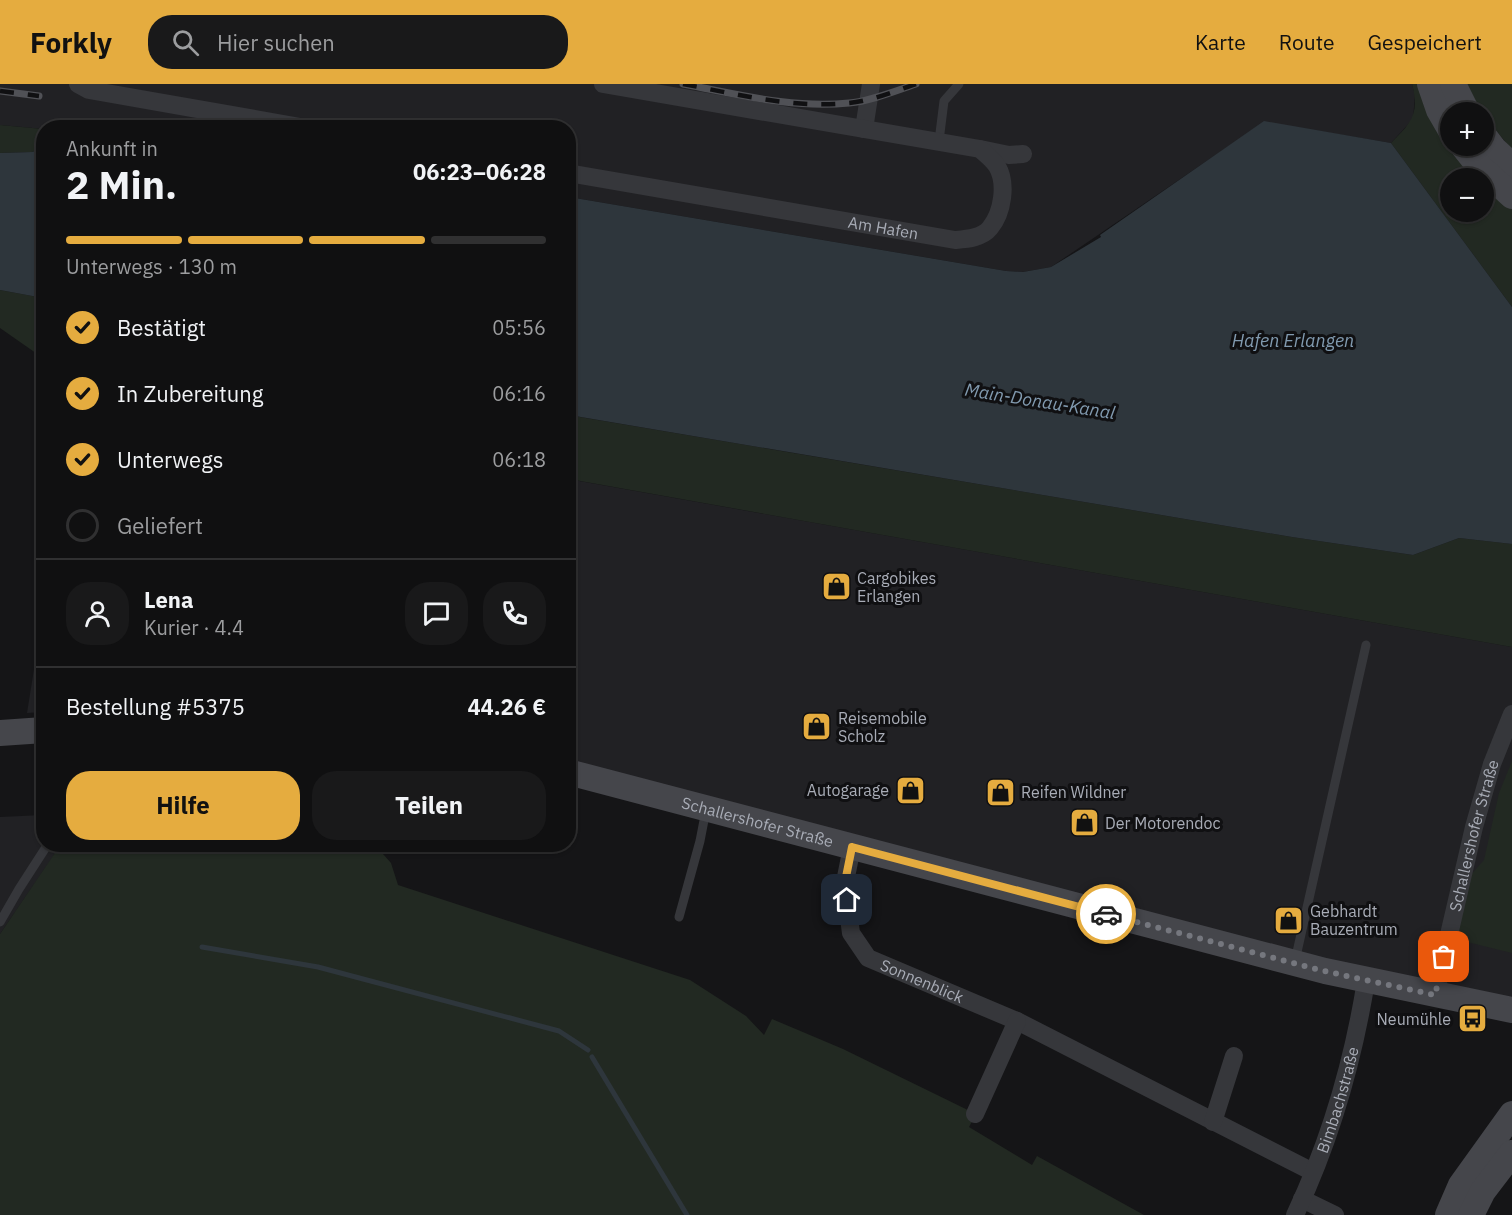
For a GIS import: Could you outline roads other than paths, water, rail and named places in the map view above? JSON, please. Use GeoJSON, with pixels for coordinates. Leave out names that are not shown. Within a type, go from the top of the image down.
{"type":"FeatureCollection","features":[{"type":"Feature","properties":{"kind":"street"},"geometry":{"type":"LineString","coordinates":[[78,84],[89,90],[260,120]]}},
{"type":"Feature","properties":{"kind":"street"},"geometry":{"type":"LineString","coordinates":[[603,84],[1009,155],[1023,154]]}},
{"type":"Feature","properties":{"kind":"street"},"geometry":{"type":"LineString","coordinates":[[864,129],[871,84]]}},
{"type":"Feature","properties":{"kind":"street"},"geometry":{"type":"LineString","coordinates":[[1430,84],[1440,112]]}},
{"type":"Feature","properties":{"kind":"street"},"geometry":{"type":"LineString","coordinates":[[1453,84],[1462,102]]}},
{"type":"Feature","properties":{"kind":"street","name":"Am Hafen"},"geometry":{"type":"LineString","coordinates":[[576,174],[955,240],[974,238],[989,229],[1001,206],[1002,180],[996,165],[980,149]]}},
{"type":"Feature","properties":{"kind":"street"},"geometry":{"type":"LineString","coordinates":[[1494,149],[1512,166]]}},
{"type":"Feature","properties":{"kind":"street"},"geometry":{"type":"LineString","coordinates":[[1470,156],[1512,196]]}},
{"type":"Feature","properties":{"kind":"street","name":"Schallershofer Straße"},"geometry":{"type":"LineString","coordinates":[[1435,995],[1491,764],[1512,714]]}},
{"type":"Feature","properties":{"kind":"street"},"geometry":{"type":"LineString","coordinates":[[0,733],[36,731]]}},
{"type":"Feature","properties":{"kind":"street","name":"Schallershofer Straße"},"geometry":{"type":"LineString","coordinates":[[576,774],[1366,981],[1501,1008]]}},
{"type":"Feature","properties":{"kind":"street","name":"Sonnenblick"},"geometry":{"type":"LineString","coordinates":[[852,847],[845,882],[851,933],[868,958],[1017,1021],[1313,1172]]}},
{"type":"Feature","properties":{"kind":"street","name":"Bimbachstraße"},"geometry":{"type":"LineString","coordinates":[[1298,1207],[1313,1172],[1346,1077],[1366,981]]}},
{"type":"Feature","properties":{"kind":"street"},"geometry":{"type":"LineString","coordinates":[[1501,1008],[1512,1020]]}},
{"type":"Feature","properties":{"kind":"street"},"geometry":{"type":"LineString","coordinates":[[975,1114],[1017,1021]]}},
{"type":"Feature","properties":{"kind":"street"},"geometry":{"type":"LineString","coordinates":[[1213,1122],[1234,1056]]}},
{"type":"Feature","properties":{"kind":"street"},"geometry":{"type":"LineString","coordinates":[[1448,1215],[1461,1185],[1512,1114]]}},
{"type":"Feature","properties":{"kind":"street"},"geometry":{"type":"LineString","coordinates":[[1471,1215],[1483,1191],[1512,1153]]}},
{"type":"Feature","properties":{"kind":"street"},"geometry":{"type":"LineString","coordinates":[[1298,1207],[1335,1215]]}},
{"type":"Feature","properties":{"kind":"lane"},"geometry":{"type":"LineString","coordinates":[[939,141],[944,101],[959,84]]}},
{"type":"Feature","properties":{"kind":"lane"},"geometry":{"type":"LineString","coordinates":[[1295,963],[1366,645]]}},
{"type":"Feature","properties":{"kind":"lane"},"geometry":{"type":"LineString","coordinates":[[679,917],[700,841],[706,808]]}},
{"type":"Feature","properties":{"kind":"lane"},"geometry":{"type":"LineString","coordinates":[[0,922],[43,852]]}},
{"type":"Feature","properties":{"kind":"water","name":"Hafen Erlangen"},"geometry":{"type":"Polygon","coordinates":[[[1264,121],[1391,143],[1440,209],[1440,222],[1449,222],[1512,307],[1512,544],[1459,538],[1413,555],[1292,537],[576,416],[576,198],[1006,271],[1023,272],[1051,267],[1101,237],[1100,235],[1264,121]]]}},
{"type":"Feature","properties":{"kind":"water"},"geometry":{"type":"Polygon","coordinates":[[[36,151],[36,297],[0,290],[0,153],[36,151]]]}},
{"type":"Feature","properties":{"kind":"waterway"},"geometry":{"type":"LineString","coordinates":[[202,947],[318,967],[559,1031],[588,1050]]}},
{"type":"Feature","properties":{"kind":"waterway"},"geometry":{"type":"LineString","coordinates":[[592,1057],[687,1215]]}},
{"type":"Feature","properties":{"kind":"railway"},"geometry":{"type":"LineString","coordinates":[[683,84],[765,100],[807,104],[849,103],[866,100],[916,84]]}},
{"type":"Feature","properties":{"kind":"railway"},"geometry":{"type":"LineString","coordinates":[[0,91],[39,96]]}},
{"type":"Feature","properties":{"kind":"place","name":"Cargobikes Erlangen"},"geometry":{"type":"Point","coordinates":[836,587]}},
{"type":"Feature","properties":{"kind":"place","name":"Reisemobile Scholz"},"geometry":{"type":"Point","coordinates":[817,727]}},
{"type":"Feature","properties":{"kind":"place","name":"Autogarage"},"geometry":{"type":"Point","coordinates":[910,790]}},
{"type":"Feature","properties":{"kind":"place","name":"Reifen Wildner"},"geometry":{"type":"Point","coordinates":[1000,792]}},
{"type":"Feature","properties":{"kind":"place","name":"Der Motorendoc"},"geometry":{"type":"Point","coordinates":[1084,823]}},
{"type":"Feature","properties":{"kind":"place","name":"Gebhardt Bauzentrum"},"geometry":{"type":"Point","coordinates":[1289,920]}},
{"type":"Feature","properties":{"kind":"place","name":"Neumühle"},"geometry":{"type":"Point","coordinates":[1472,1019]}},
{"type":"Feature","properties":{"kind":"water label","name":"Main-Donau-Kanal"},"geometry":{"type":"Point","coordinates":[1040,401]}}]}
